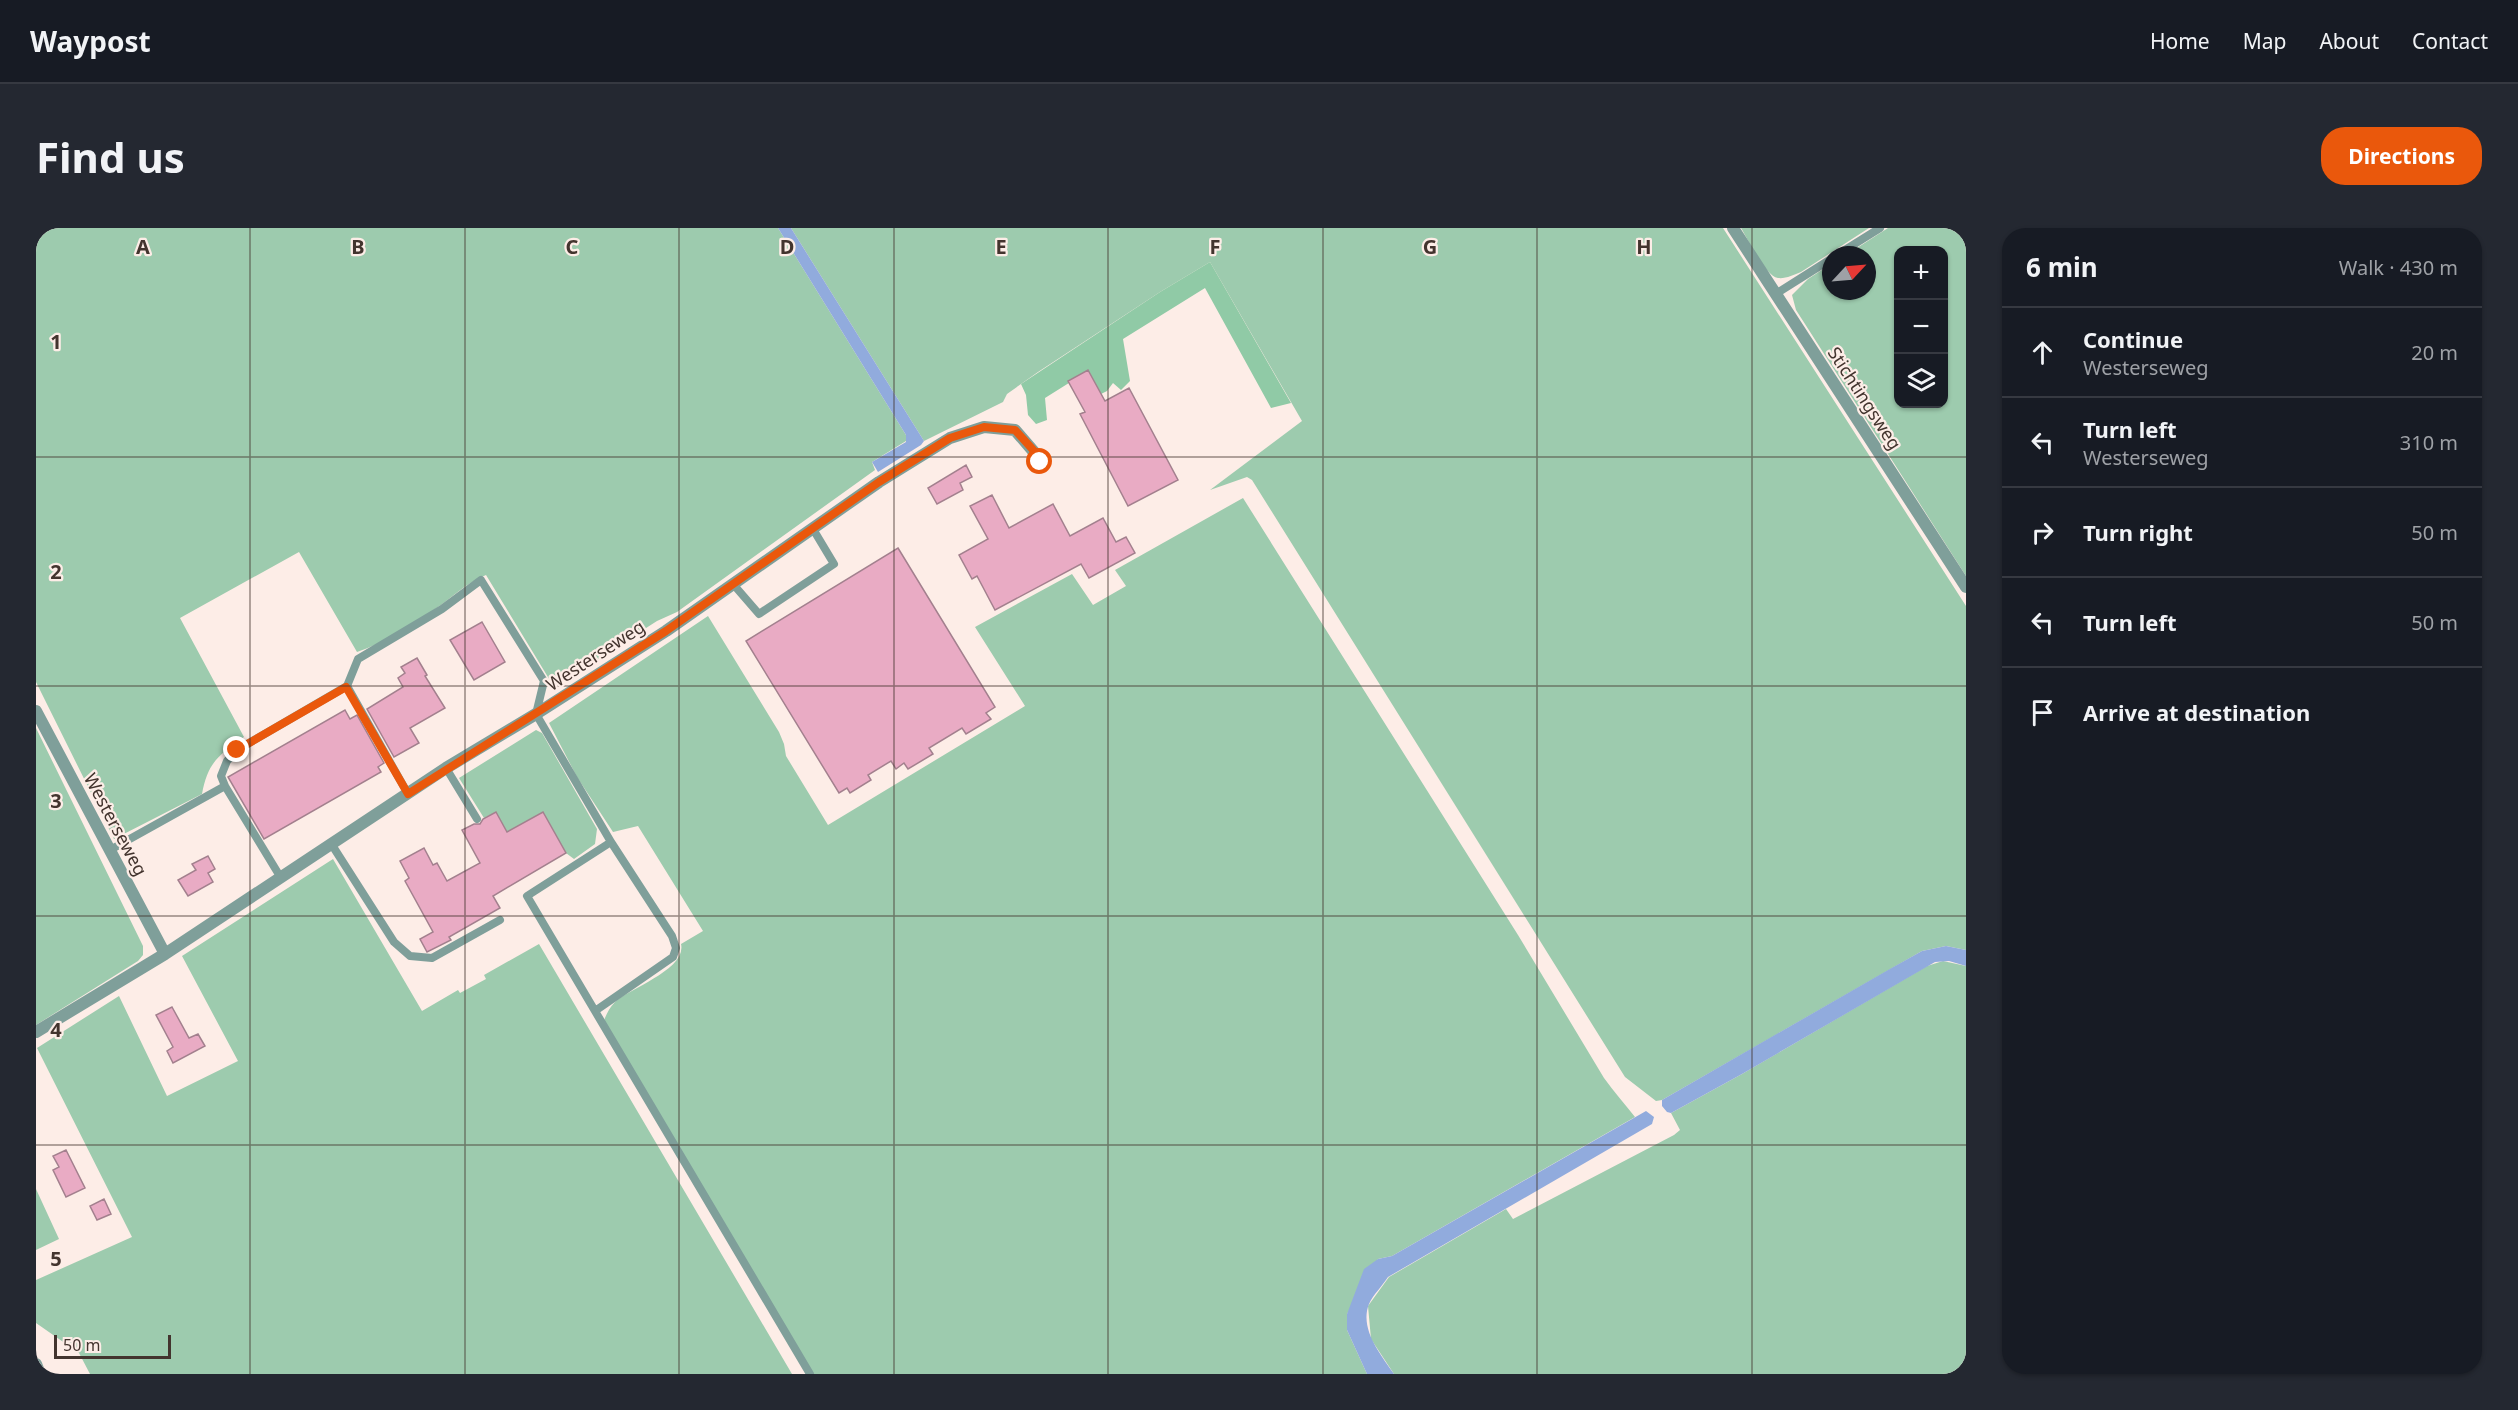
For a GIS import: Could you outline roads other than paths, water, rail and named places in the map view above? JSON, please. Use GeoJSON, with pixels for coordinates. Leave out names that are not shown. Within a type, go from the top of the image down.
{"type":"FeatureCollection","features":[{"type":"Feature","properties":{"kind":"street","name":"Stichtingsweg"},"geometry":{"type":"LineString","coordinates":[[1734,228],[1966,587]]}},
{"type":"Feature","properties":{"kind":"street","name":"Westerseweg"},"geometry":{"type":"LineString","coordinates":[[36,1032],[165,954],[446,768],[666,631],[879,482],[950,438],[984,427],[1015,430],[1035,452],[1040,462]]}},
{"type":"Feature","properties":{"kind":"street","name":"Westerseweg"},"geometry":{"type":"LineString","coordinates":[[36,711],[165,954]]}},
{"type":"Feature","properties":{"kind":"street"},"geometry":{"type":"LineString","coordinates":[[36,1365],[40,1374]]}},
{"type":"Feature","properties":{"kind":"lane"},"geometry":{"type":"LineString","coordinates":[[1851,246],[1880,228]]}},
{"type":"Feature","properties":{"kind":"lane"},"geometry":{"type":"LineString","coordinates":[[1776,293],[1822,265]]}},
{"type":"Feature","properties":{"kind":"lane"},"geometry":{"type":"LineString","coordinates":[[733,585],[759,614],[834,564],[813,529]]}},
{"type":"Feature","properties":{"kind":"lane"},"geometry":{"type":"LineString","coordinates":[[281,878],[225,786],[221,776],[227,761],[237,750],[346,687],[358,659],[442,609],[481,580],[544,681],[536,714],[610,842],[672,936],[676,948],[673,957],[595,1011]]}},
{"type":"Feature","properties":{"kind":"lane"},"geometry":{"type":"LineString","coordinates":[[346,687],[408,794]]}},
{"type":"Feature","properties":{"kind":"lane"},"geometry":{"type":"LineString","coordinates":[[446,768],[477,819]]}},
{"type":"Feature","properties":{"kind":"lane"},"geometry":{"type":"LineString","coordinates":[[110,850],[225,786]]}},
{"type":"Feature","properties":{"kind":"lane"},"geometry":{"type":"LineString","coordinates":[[610,842],[527,896],[810,1374]]}},
{"type":"Feature","properties":{"kind":"lane"},"geometry":{"type":"LineString","coordinates":[[332,845],[394,942],[410,957],[432,958],[500,920]]}},
{"type":"Feature","properties":{"kind":"water"},"geometry":{"type":"Polygon","coordinates":[[[778,228],[791,228],[924,441],[878,472],[872,462],[906,442],[906,435],[778,228]]]}},
{"type":"Feature","properties":{"kind":"water"},"geometry":{"type":"Polygon","coordinates":[[[1946,946],[1966,950],[1966,966],[1949,961],[1935,962],[1671,1113],[1662,1106],[1662,1100],[1888,970],[1922,951],[1946,946]]]}},
{"type":"Feature","properties":{"kind":"water"},"geometry":{"type":"Polygon","coordinates":[[[1646,1111],[1654,1117],[1652,1124],[1388,1277],[1369,1304],[1367,1323],[1373,1341],[1394,1374],[1367,1374],[1347,1330],[1347,1314],[1364,1269],[1378,1259],[1392,1256],[1646,1111]]]}}]}
